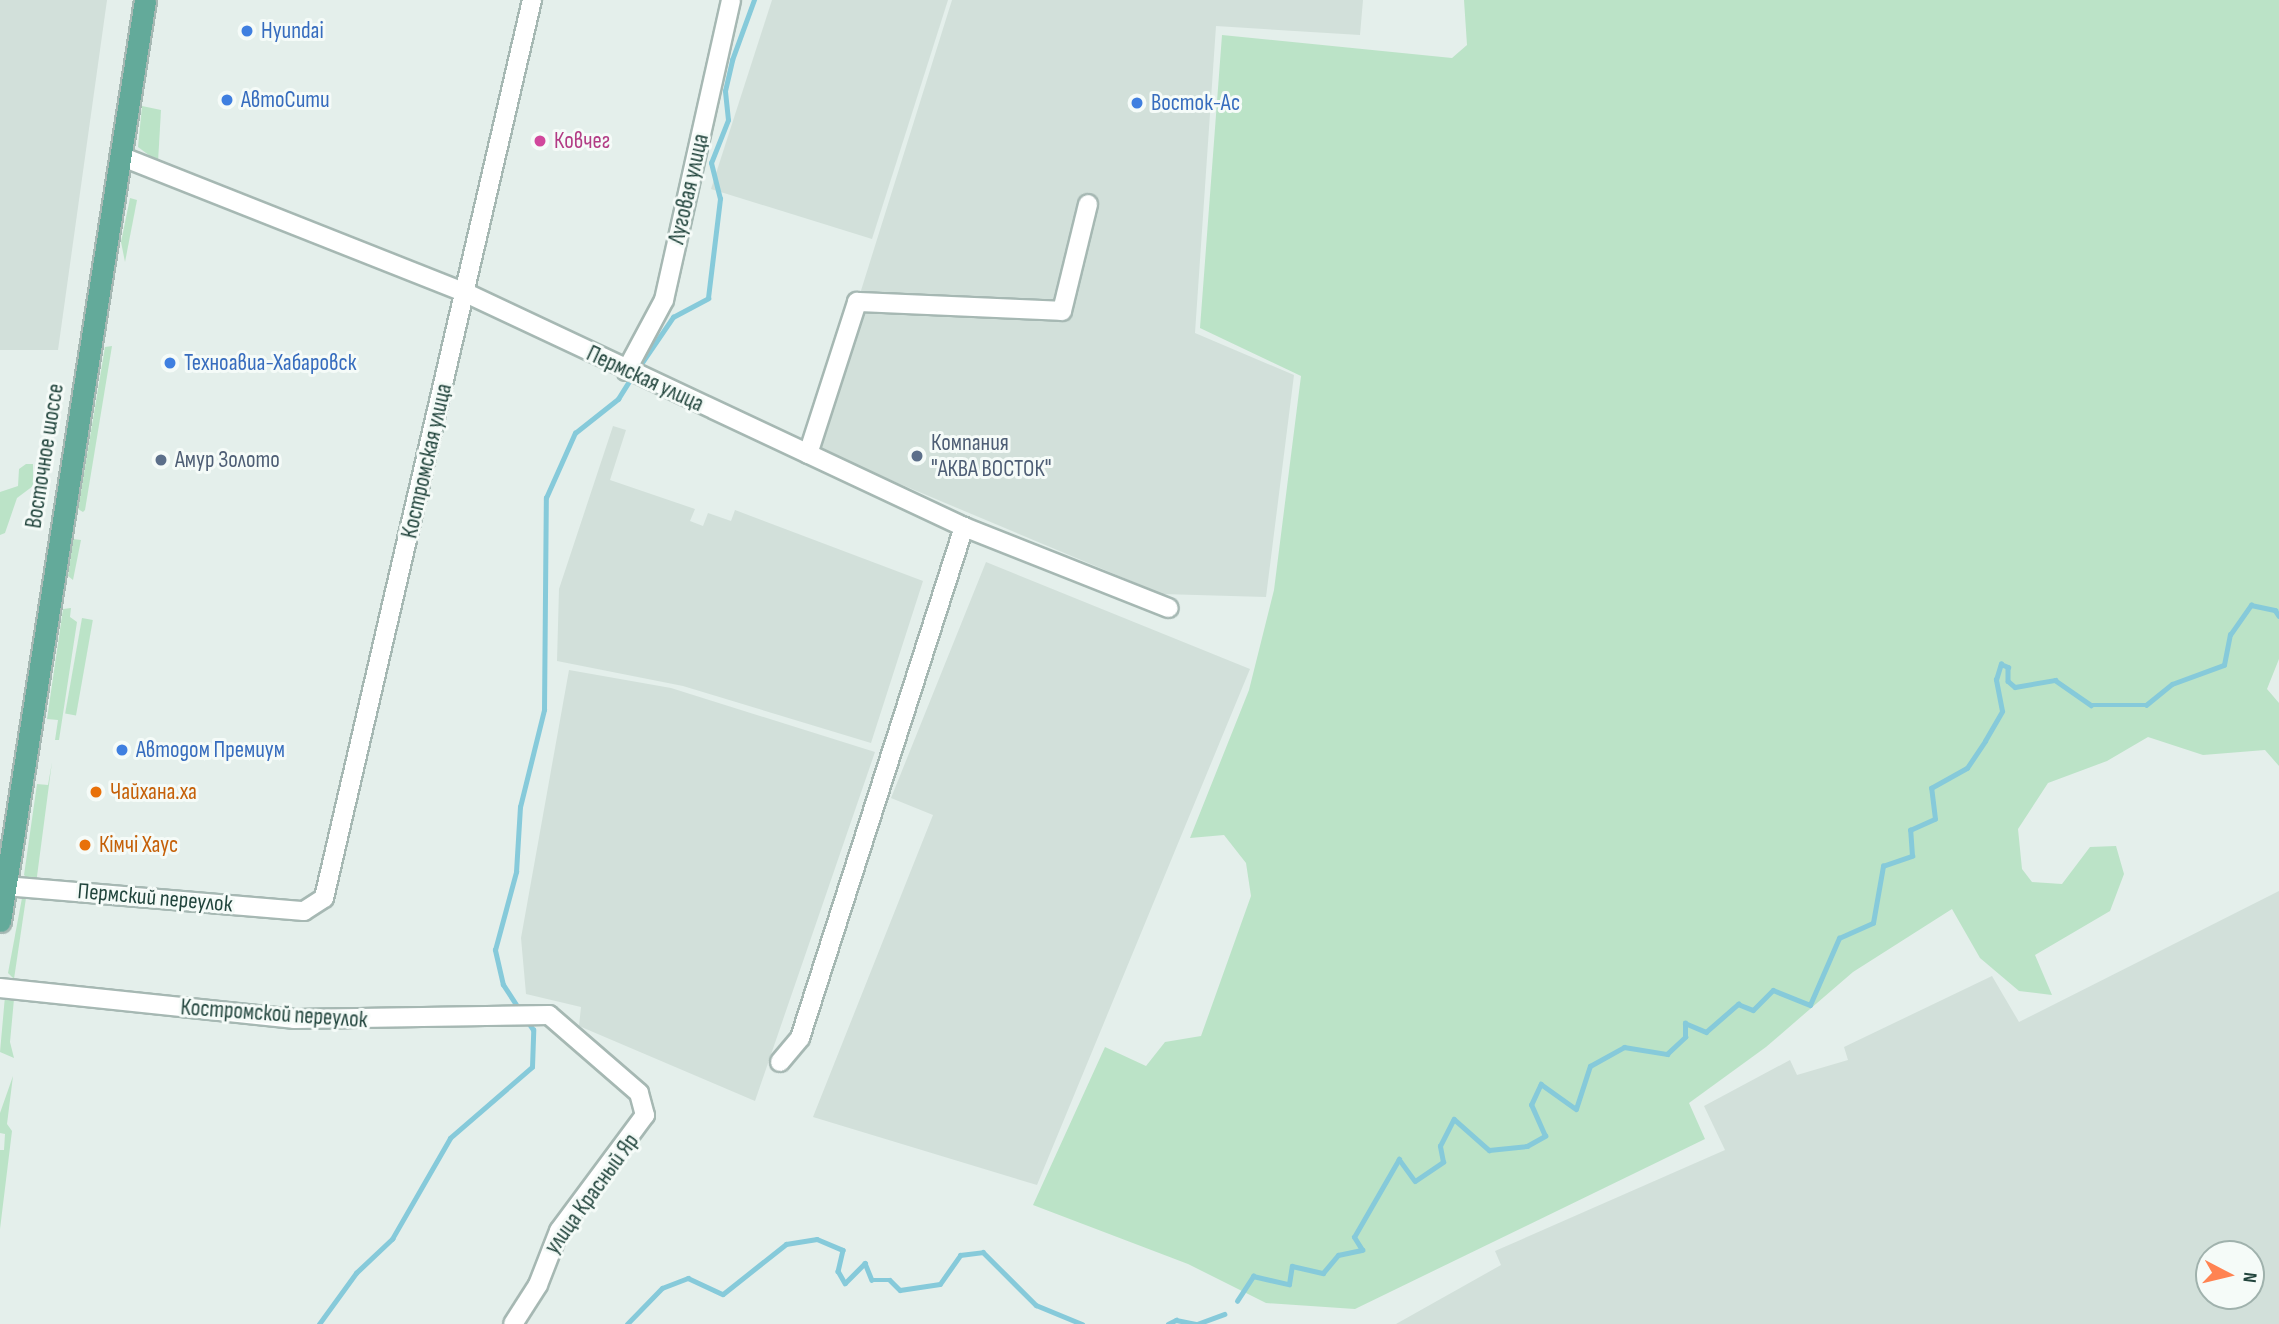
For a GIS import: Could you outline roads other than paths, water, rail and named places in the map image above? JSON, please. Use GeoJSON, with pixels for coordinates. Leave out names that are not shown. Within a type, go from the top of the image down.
{"type":"FeatureCollection","features":[{"type":"Feature","properties":{"kind":"main road","name":"Восточное шоссе"},"geometry":{"type":"LineString","coordinates":[[0,921],[145,0]]}},
{"type":"Feature","properties":{"kind":"street","name":"Костромская улица"},"geometry":{"type":"LineString","coordinates":[[304,911],[324,898],[329,881],[532,0]]}},
{"type":"Feature","properties":{"kind":"street","name":"Луговая улица"},"geometry":{"type":"LineString","coordinates":[[626,371],[664,300],[732,0]]}},
{"type":"Feature","properties":{"kind":"street","name":"Пермская улица"},"geometry":{"type":"LineString","coordinates":[[120,156],[466,293],[626,371],[964,527],[1168,608]]}},
{"type":"Feature","properties":{"kind":"street"},"geometry":{"type":"LineString","coordinates":[[808,454],[857,302],[1062,311],[1088,204]]}},
{"type":"Feature","properties":{"kind":"street"},"geometry":{"type":"LineString","coordinates":[[780,1062],[800,1038],[964,527]]}},
{"type":"Feature","properties":{"kind":"street","name":"Пермский переулок"},"geometry":{"type":"LineString","coordinates":[[5,886],[304,911]]}},
{"type":"Feature","properties":{"kind":"street","name":"Костромской переулок"},"geometry":{"type":"LineString","coordinates":[[0,988],[295,1020],[549,1015]]}},
{"type":"Feature","properties":{"kind":"street","name":"улица Красный Яр"},"geometry":{"type":"LineString","coordinates":[[513,1324],[538,1286],[544,1259],[559,1231],[645,1115],[639,1094],[549,1015]]}},
{"type":"Feature","properties":{"kind":"waterway"},"geometry":{"type":"LineString","coordinates":[[637,370],[673,317],[708,298],[720,199],[711,163],[728,120],[725,91],[732,60],[754,0]]}},
{"type":"Feature","properties":{"kind":"waterway"},"geometry":{"type":"LineString","coordinates":[[520,1011],[503,985],[495,950],[516,872],[520,807],[544,710],[546,498],[575,433],[618,399],[632,377]]}},
{"type":"Feature","properties":{"kind":"waterway"},"geometry":{"type":"LineString","coordinates":[[1237,1301],[1253,1276],[1289,1284],[1292,1266],[1323,1273],[1338,1255],[1362,1250],[1354,1237],[1399,1159],[1415,1181],[1443,1162],[1440,1146],[1454,1119],[1489,1150],[1527,1146],[1545,1136],[1531,1105],[1541,1084],[1576,1109],[1590,1066],[1624,1047],[1667,1054],[1685,1037],[1685,1023],[1706,1032],[1738,1004],[1753,1010],[1773,990],[1810,1005],[1839,938],[1873,923],[1883,866],[1912,856],[1910,830],[1935,819],[1931,788],[1967,768],[2002,711],[1996,680],[2001,664],[2008,667],[2008,681],[2015,687],[2055,680],[2091,705],[2146,705],[2172,684],[2224,665],[2230,635],[2251,605],[2275,610],[2279,616]]}},
{"type":"Feature","properties":{"kind":"waterway"},"geometry":{"type":"LineString","coordinates":[[319,1324],[356,1273],[392,1239],[450,1138],[532,1067],[533,1030],[527,1021]]}},
{"type":"Feature","properties":{"kind":"waterway"},"geometry":{"type":"LineString","coordinates":[[627,1324],[662,1288],[688,1278],[723,1294],[786,1244],[817,1239],[843,1250],[838,1271],[845,1283],[865,1263],[872,1280],[890,1280],[900,1290],[940,1284],[960,1255],[983,1252],[1036,1305],[1082,1324]]}},
{"type":"Feature","properties":{"kind":"waterway"},"geometry":{"type":"LineString","coordinates":[[1168,1324],[1176,1320],[1197,1324],[1224,1314]]}},
{"type":"Feature","properties":{"kind":"place","name":"Hyundai"},"geometry":{"type":"Point","coordinates":[247,31]}},
{"type":"Feature","properties":{"kind":"place","name":"АвтоСити"},"geometry":{"type":"Point","coordinates":[227,100]}},
{"type":"Feature","properties":{"kind":"place","name":"Восток-Ас"},"geometry":{"type":"Point","coordinates":[1137,103]}},
{"type":"Feature","properties":{"kind":"place","name":"Ковчег"},"geometry":{"type":"Point","coordinates":[540,141]}},
{"type":"Feature","properties":{"kind":"place","name":"Техноавиа-Хабаровск"},"geometry":{"type":"Point","coordinates":[170,363]}},
{"type":"Feature","properties":{"kind":"place","name":"Компания \"АКВА ВОСТОК\""},"geometry":{"type":"Point","coordinates":[917,456]}},
{"type":"Feature","properties":{"kind":"place","name":"Амур Золото"},"geometry":{"type":"Point","coordinates":[161,460]}},
{"type":"Feature","properties":{"kind":"place","name":"Автодом Премиум"},"geometry":{"type":"Point","coordinates":[122,750]}},
{"type":"Feature","properties":{"kind":"place","name":"Чайхана.ха"},"geometry":{"type":"Point","coordinates":[96,792]}},
{"type":"Feature","properties":{"kind":"place","name":"Кiмчi Хаус"},"geometry":{"type":"Point","coordinates":[85,845]}}]}
